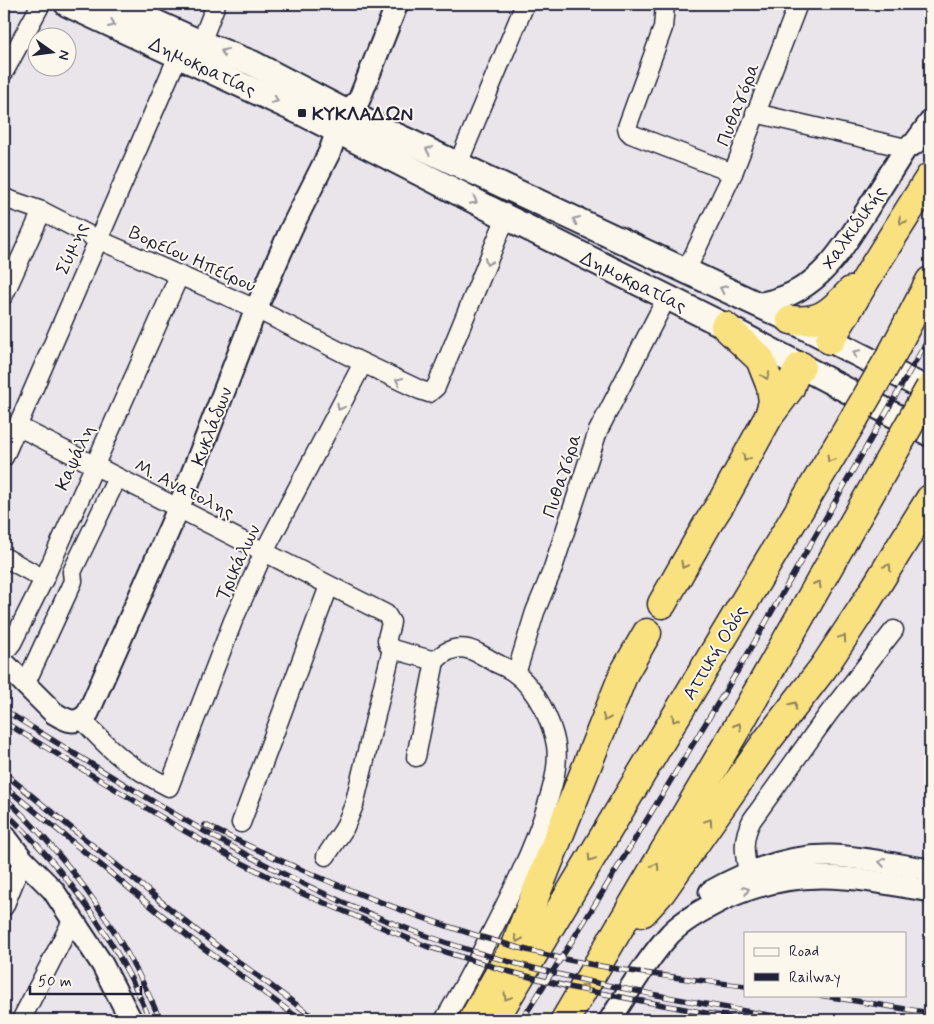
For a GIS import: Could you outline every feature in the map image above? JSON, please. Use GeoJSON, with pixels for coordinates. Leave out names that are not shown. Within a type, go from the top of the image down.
{"type":"FeatureCollection","features":[{"type":"Feature","properties":{"kind":"highway"},"geometry":{"type":"LineString","coordinates":[[830,340],[930,177]]}},
{"type":"Feature","properties":{"kind":"highway"},"geometry":{"type":"LineString","coordinates":[[790,320],[806,322],[835,308],[874,266]]}},
{"type":"Feature","properties":{"kind":"highway","name":"Αττική Οδός"},"geometry":{"type":"LineString","coordinates":[[494,1020],[855,417],[893,352],[930,282]]}},
{"type":"Feature","properties":{"kind":"highway"},"geometry":{"type":"LineString","coordinates":[[725,326],[760,359],[771,387],[772,402],[769,416]]}},
{"type":"Feature","properties":{"kind":"highway"},"geometry":{"type":"LineString","coordinates":[[662,604],[723,500],[769,416],[790,388],[801,366]]}},
{"type":"Feature","properties":{"kind":"highway"},"geometry":{"type":"LineString","coordinates":[[565,1020],[738,726],[930,389]]}},
{"type":"Feature","properties":{"kind":"highway"},"geometry":{"type":"LineString","coordinates":[[604,953],[662,891],[766,742],[823,668],[929,501]]}},
{"type":"Feature","properties":{"kind":"highway"},"geometry":{"type":"LineString","coordinates":[[473,1020],[515,946],[624,673],[647,633]]}},
{"type":"Feature","properties":{"kind":"main road","name":"Δημοκρατίας"},"geometry":{"type":"LineString","coordinates":[[67,4],[302,113],[341,121],[458,164],[790,320],[930,389]]}},
{"type":"Feature","properties":{"kind":"main road","name":"Δημοκρατίας"},"geometry":{"type":"LineString","coordinates":[[115,4],[200,43],[252,63],[341,121],[506,217],[725,326],[930,434]]}},
{"type":"Feature","properties":{"kind":"main road"},"geometry":{"type":"LineString","coordinates":[[801,366],[830,340]]}},
{"type":"Feature","properties":{"kind":"street"},"geometry":{"type":"LineString","coordinates":[[4,72],[41,4]]}},
{"type":"Feature","properties":{"kind":"street"},"geometry":{"type":"LineString","coordinates":[[200,43],[216,4]]}},
{"type":"Feature","properties":{"kind":"street","name":"Κυκλάδων"},"geometry":{"type":"LineString","coordinates":[[82,719],[92,706],[179,508],[256,309],[291,229],[330,151],[341,121],[359,100],[397,4]]}},
{"type":"Feature","properties":{"kind":"street"},"geometry":{"type":"LineString","coordinates":[[458,164],[525,4]]}},
{"type":"Feature","properties":{"kind":"street"},"geometry":{"type":"LineString","coordinates":[[665,4],[663,28],[627,127],[628,131],[631,134],[733,173]]}},
{"type":"Feature","properties":{"kind":"street","name":"Πυθαγόρα"},"geometry":{"type":"LineString","coordinates":[[686,272],[733,173],[798,4]]}},
{"type":"Feature","properties":{"kind":"street","name":"Σύμης"},"geometry":{"type":"LineString","coordinates":[[4,457],[178,56]]}},
{"type":"Feature","properties":{"kind":"street"},"geometry":{"type":"LineString","coordinates":[[755,113],[906,148]]}},
{"type":"Feature","properties":{"kind":"street","name":"Χαλκιδικής"},"geometry":{"type":"LineString","coordinates":[[754,304],[769,302],[792,294],[828,268],[844,248],[906,148],[918,141],[930,122]]}},
{"type":"Feature","properties":{"kind":"street","name":"Βορείου Ηπείρου"},"geometry":{"type":"LineString","coordinates":[[4,198],[42,212],[97,239],[256,309],[363,364],[429,393],[436,387],[506,217]]}},
{"type":"Feature","properties":{"kind":"street"},"geometry":{"type":"LineString","coordinates":[[4,296],[42,212]]}},
{"type":"Feature","properties":{"kind":"street","name":"Καψάλη"},"geometry":{"type":"LineString","coordinates":[[4,653],[12,643],[44,579],[179,276]]}},
{"type":"Feature","properties":{"kind":"street","name":"Πυθαγόρα"},"geometry":{"type":"LineString","coordinates":[[516,674],[535,612],[552,571],[598,432],[667,297]]}},
{"type":"Feature","properties":{"kind":"street","name":"Τρικάλων"},"geometry":{"type":"LineString","coordinates":[[82,719],[101,741],[128,764],[169,787],[233,620],[264,552],[363,364]]}},
{"type":"Feature","properties":{"kind":"street","name":"Μ. Ανατολης"},"geometry":{"type":"LineString","coordinates":[[17,426],[386,614],[391,622],[387,643],[392,649]]}},
{"type":"Feature","properties":{"kind":"street"},"geometry":{"type":"LineString","coordinates":[[25,685],[73,581],[72,572],[118,478]]}},
{"type":"Feature","properties":{"kind":"street"},"geometry":{"type":"LineString","coordinates":[[4,557],[44,579]]}},
{"type":"Feature","properties":{"kind":"street"},"geometry":{"type":"LineString","coordinates":[[241,822],[329,586]]}},
{"type":"Feature","properties":{"kind":"street"},"geometry":{"type":"LineString","coordinates":[[748,872],[744,840],[752,820],[829,713],[894,630]]}},
{"type":"Feature","properties":{"kind":"street"},"geometry":{"type":"LineString","coordinates":[[416,757],[435,661],[447,651],[462,648],[480,653],[516,674],[529,688],[547,716],[556,745],[555,775],[543,818],[520,873],[464,985],[444,1020]]}},
{"type":"Feature","properties":{"kind":"street"},"geometry":{"type":"LineString","coordinates":[[326,856],[344,830],[354,805],[392,649],[435,661]]}},
{"type":"Feature","properties":{"kind":"street"},"geometry":{"type":"LineString","coordinates":[[4,663],[54,714],[74,722],[82,719]]}},
{"type":"Feature","properties":{"kind":"street"},"geometry":{"type":"LineString","coordinates":[[4,835],[23,860],[53,890],[102,964],[131,1020]]}},
{"type":"Feature","properties":{"kind":"street"},"geometry":{"type":"LineString","coordinates":[[610,1020],[669,928],[690,906],[708,893],[748,872],[800,858],[830,856],[930,870]]}},
{"type":"Feature","properties":{"kind":"street"},"geometry":{"type":"LineString","coordinates":[[4,907],[23,860]]}},
{"type":"Feature","properties":{"kind":"street"},"geometry":{"type":"LineString","coordinates":[[651,958],[673,932],[695,914],[734,894],[779,880],[828,876],[862,879],[930,891]]}},
{"type":"Feature","properties":{"kind":"street"},"geometry":{"type":"LineString","coordinates":[[21,1020],[72,921]]}},
{"type":"Feature","properties":{"kind":"railway"},"geometry":{"type":"LineString","coordinates":[[522,1020],[743,662],[930,336]]}},
{"type":"Feature","properties":{"kind":"railway"},"geometry":{"type":"LineString","coordinates":[[4,710],[158,805],[264,864],[318,891],[430,937],[475,952],[565,976],[796,1020]]}},
{"type":"Feature","properties":{"kind":"railway"},"geometry":{"type":"LineString","coordinates":[[4,722],[183,830],[242,863],[301,893],[426,946],[507,971],[573,988],[743,1020]]}},
{"type":"Feature","properties":{"kind":"railway"},"geometry":{"type":"LineString","coordinates":[[4,773],[196,930],[317,1020]]}},
{"type":"Feature","properties":{"kind":"railway"},"geometry":{"type":"LineString","coordinates":[[4,786],[190,938],[301,1020]]}},
{"type":"Feature","properties":{"kind":"railway"},"geometry":{"type":"LineString","coordinates":[[4,797],[51,846],[94,900],[130,959],[160,1020]]}},
{"type":"Feature","properties":{"kind":"railway"},"geometry":{"type":"LineString","coordinates":[[4,811],[48,857],[88,908],[122,962],[150,1020]]}},
{"type":"Feature","properties":{"kind":"railway"},"geometry":{"type":"LineString","coordinates":[[205,825],[332,883],[462,931],[551,956],[599,966],[744,986]]}},
{"type":"Feature","properties":{"kind":"railway"},"geometry":{"type":"LineString","coordinates":[[825,996],[930,1013]]}},
{"type":"Feature","properties":{"kind":"place","name":"ΚΥΚΛΑΔΩΝ"},"geometry":{"type":"Point","coordinates":[302,113]}}]}
